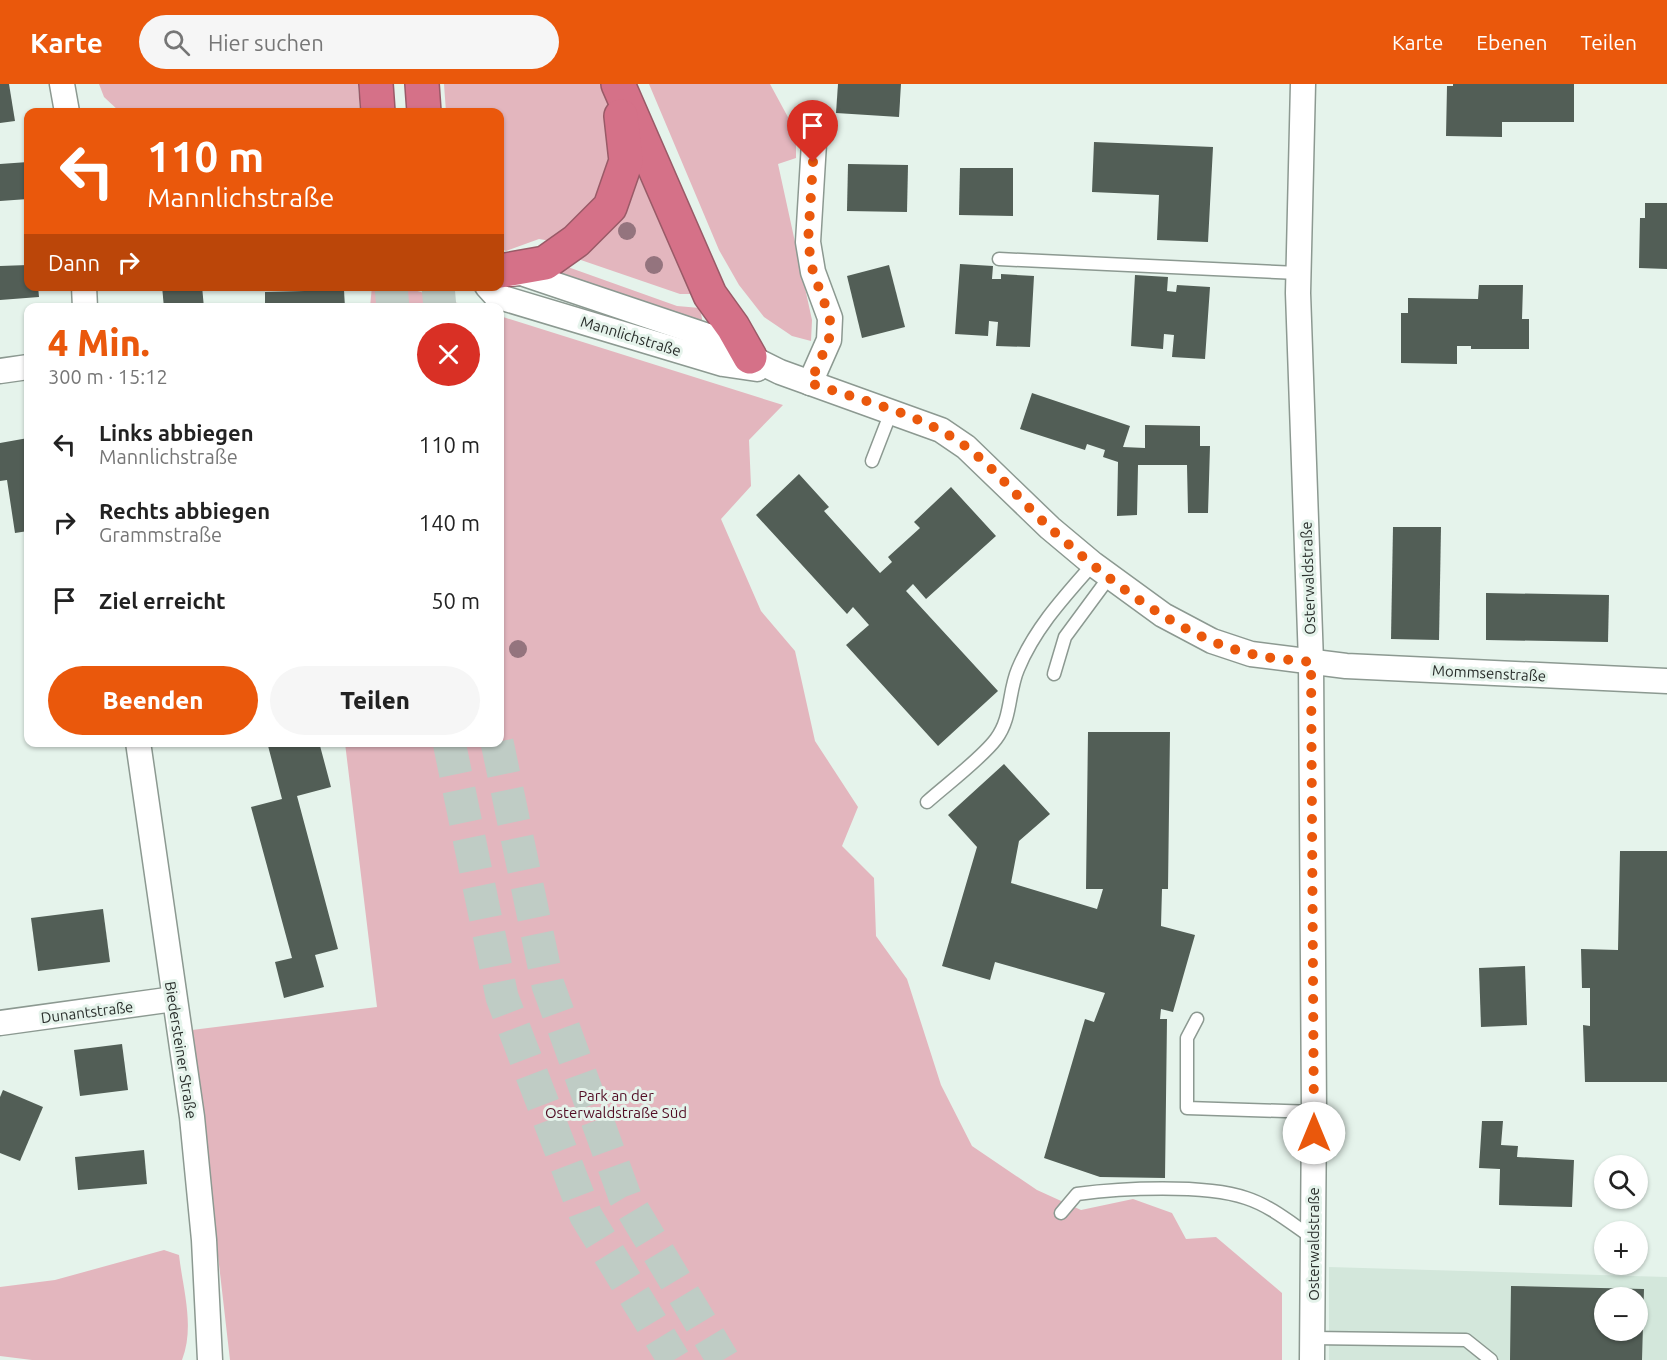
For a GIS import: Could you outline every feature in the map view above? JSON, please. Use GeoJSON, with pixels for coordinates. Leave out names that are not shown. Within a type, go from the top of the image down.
{"type":"FeatureCollection","features":[{"type":"Feature","properties":{"kind":"highway"},"geometry":{"type":"LineString","coordinates":[[376,84],[378,108]]}},
{"type":"Feature","properties":{"kind":"highway"},"geometry":{"type":"LineString","coordinates":[[422,84],[424,108]]}},
{"type":"Feature","properties":{"kind":"highway"},"geometry":{"type":"LineString","coordinates":[[504,272],[545,263],[576,241],[610,207],[626,161],[618,86]]}},
{"type":"Feature","properties":{"kind":"highway"},"geometry":{"type":"LineString","coordinates":[[618,86],[710,295],[733,327],[750,357]]}},
{"type":"Feature","properties":{"kind":"street"},"geometry":{"type":"LineString","coordinates":[[62,84],[66,108]]}},
{"type":"Feature","properties":{"kind":"street","name":"Osterwaldstraße"},"geometry":{"type":"LineString","coordinates":[[1303,84],[1298,273],[1311,662],[1314,1112],[1312,1349]]}},
{"type":"Feature","properties":{"kind":"street"},"geometry":{"type":"LineString","coordinates":[[810,383],[829,340],[830,318],[813,272],[808,242],[814,143]]}},
{"type":"Feature","properties":{"kind":"street","name":"Mannlichstraße"},"geometry":{"type":"LineString","coordinates":[[504,273],[521,273],[705,335],[780,372],[941,430],[966,447],[1050,528],[1101,570],[1163,615],[1212,640],[1251,654],[1311,662]]}},
{"type":"Feature","properties":{"kind":"street","name":"Mannlichstraße"},"geometry":{"type":"LineString","coordinates":[[492,291],[496,296],[723,364],[780,372]]}},
{"type":"Feature","properties":{"kind":"street"},"geometry":{"type":"LineString","coordinates":[[0,371],[24,368]]}},
{"type":"Feature","properties":{"kind":"street","name":"Mommsenstraße"},"geometry":{"type":"LineString","coordinates":[[1311,662],[1667,681]]}},
{"type":"Feature","properties":{"kind":"street","name":"Biedersteiner Straße"},"geometry":{"type":"LineString","coordinates":[[139,747],[192,1117],[204,1240],[210,1360]]}},
{"type":"Feature","properties":{"kind":"street","name":"Dunantstraße"},"geometry":{"type":"LineString","coordinates":[[0,1023],[174,999]]}},
{"type":"Feature","properties":{"kind":"lane"},"geometry":{"type":"LineString","coordinates":[[999,259],[1298,273]]}},
{"type":"Feature","properties":{"kind":"lane"},"geometry":{"type":"LineString","coordinates":[[872,461],[891,412]]}},
{"type":"Feature","properties":{"kind":"lane"},"geometry":{"type":"LineString","coordinates":[[1054,674],[1065,637],[1101,570]]}},
{"type":"Feature","properties":{"kind":"lane"},"geometry":{"type":"LineString","coordinates":[[927,802],[996,739],[1008,715],[1016,672],[1028,645],[1040,626],[1101,570]]}},
{"type":"Feature","properties":{"kind":"lane"},"geometry":{"type":"LineString","coordinates":[[1197,1019],[1187,1038],[1187,1107],[1314,1112]]}},
{"type":"Feature","properties":{"kind":"lane"},"geometry":{"type":"LineString","coordinates":[[1061,1213],[1077,1194],[1100,1191],[1218,1191],[1247,1198],[1278,1214],[1313,1238]]}},
{"type":"Feature","properties":{"kind":"lane"},"geometry":{"type":"LineString","coordinates":[[1312,1349],[1466,1340],[1491,1360]]}},
{"type":"Feature","properties":{"kind":"shaded area"},"geometry":{"type":"Polygon","coordinates":[[[1329,1267],[1667,1277],[1667,1360],[1329,1360],[1329,1267]]]}},
{"type":"Feature","properties":{"kind":"green space"},"geometry":{"type":"Polygon","coordinates":[[[99,84],[358,84],[360,108],[116,108],[104,97],[99,84]]]}},
{"type":"Feature","properties":{"kind":"green space"},"geometry":{"type":"Polygon","coordinates":[[[444,84],[605,84],[609,93],[614,155],[593,208],[557,242],[539,239],[504,250],[504,108],[446,108],[444,84]]]}},
{"type":"Feature","properties":{"kind":"green space"},"geometry":{"type":"Polygon","coordinates":[[[649,84],[770,84],[796,132],[796,158],[778,164],[812,320],[811,341],[792,336],[764,317],[739,285],[719,250],[649,84]]]}},
{"type":"Feature","properties":{"kind":"green space"},"geometry":{"type":"Polygon","coordinates":[[[638,175],[693,294],[680,294],[575,258],[638,175]]]}},
{"type":"Feature","properties":{"kind":"green space"},"geometry":{"type":"Polygon","coordinates":[[[565,266],[677,306],[700,308],[703,324],[555,274],[565,266]]]}},
{"type":"Feature","properties":{"kind":"green space"},"geometry":{"type":"Polygon","coordinates":[[[372,291],[417,291],[458,303],[370,303],[372,291]]]}},
{"type":"Feature","properties":{"kind":"green space","name":"Park an der Osterwaldstraße Süd"},"geometry":{"type":"Polygon","coordinates":[[[504,317],[783,405],[749,440],[751,486],[721,519],[761,611],[795,651],[815,741],[858,807],[842,846],[874,878],[876,936],[907,979],[941,1085],[972,1146],[1037,1190],[1081,1210],[1133,1199],[1172,1213],[1186,1239],[1216,1237],[1282,1293],[1282,1360],[230,1360],[192,1030],[377,1007],[345,747],[504,747],[504,317]]]}},
{"type":"Feature","properties":{"kind":"green space"},"geometry":{"type":"Polygon","coordinates":[[[164,1250],[179,1255],[188,1321],[186,1347],[182,1360],[32,1360],[0,1356],[0,1287],[55,1280],[164,1250]]]}},
{"type":"Feature","properties":{"kind":"building"},"geometry":{"type":"Polygon","coordinates":[[[0,84],[9,84],[15,121],[0,123],[0,84]]]}},
{"type":"Feature","properties":{"kind":"building"},"geometry":{"type":"Polygon","coordinates":[[[838,84],[901,84],[899,117],[836,113],[838,84]]]}},
{"type":"Feature","properties":{"kind":"building"},"geometry":{"type":"Polygon","coordinates":[[[1453,84],[1574,84],[1574,122],[1502,122],[1502,137],[1446,136],[1447,86],[1453,86],[1453,84]]]}},
{"type":"Feature","properties":{"kind":"building"},"geometry":{"type":"Polygon","coordinates":[[[1094,142],[1213,147],[1208,242],[1157,240],[1159,195],[1092,192],[1094,142]]]}},
{"type":"Feature","properties":{"kind":"building"},"geometry":{"type":"Polygon","coordinates":[[[24,162],[24,199],[0,201],[0,164],[24,162]]]}},
{"type":"Feature","properties":{"kind":"building"},"geometry":{"type":"Polygon","coordinates":[[[848,164],[908,165],[907,212],[847,211],[848,164]]]}},
{"type":"Feature","properties":{"kind":"building"},"geometry":{"type":"Polygon","coordinates":[[[960,168],[1013,168],[1013,216],[959,215],[960,168]]]}},
{"type":"Feature","properties":{"kind":"building"},"geometry":{"type":"Polygon","coordinates":[[[1645,203],[1667,203],[1667,269],[1639,268],[1640,218],[1645,218],[1645,203]]]}},
{"type":"Feature","properties":{"kind":"building"},"geometry":{"type":"Polygon","coordinates":[[[960,264],[993,266],[992,279],[1001,279],[1001,274],[1034,276],[1030,347],[996,346],[998,322],[989,321],[988,336],[955,334],[960,264]]]}},
{"type":"Feature","properties":{"kind":"building"},"geometry":{"type":"Polygon","coordinates":[[[24,265],[24,291],[38,291],[39,297],[0,300],[0,266],[24,265]]]}},
{"type":"Feature","properties":{"kind":"building"},"geometry":{"type":"Polygon","coordinates":[[[889,265],[905,327],[862,338],[847,276],[889,265]]]}},
{"type":"Feature","properties":{"kind":"building"},"geometry":{"type":"Polygon","coordinates":[[[1135,275],[1168,277],[1167,291],[1176,292],[1177,285],[1210,287],[1205,359],[1172,357],[1174,335],[1164,334],[1163,349],[1131,346],[1135,275]]]}},
{"type":"Feature","properties":{"kind":"building"},"geometry":{"type":"Polygon","coordinates":[[[1479,285],[1523,285],[1522,319],[1529,319],[1529,349],[1471,349],[1471,346],[1457,346],[1457,364],[1401,363],[1401,313],[1408,313],[1408,298],[1478,299],[1479,285]]]}},
{"type":"Feature","properties":{"kind":"building"},"geometry":{"type":"Polygon","coordinates":[[[162,291],[202,291],[204,303],[164,303],[162,291]]]}},
{"type":"Feature","properties":{"kind":"building"},"geometry":{"type":"Polygon","coordinates":[[[344,291],[345,303],[265,303],[265,292],[344,291]]]}},
{"type":"Feature","properties":{"kind":"building"},"geometry":{"type":"Polygon","coordinates":[[[1032,393],[1130,426],[1123,447],[1145,448],[1145,425],[1200,426],[1200,446],[1210,446],[1208,513],[1188,513],[1187,465],[1138,465],[1137,515],[1117,516],[1118,462],[1103,457],[1105,450],[1087,444],[1085,450],[1020,429],[1032,393]]]}},
{"type":"Feature","properties":{"kind":"building"},"geometry":{"type":"Polygon","coordinates":[[[24,439],[24,532],[15,533],[7,480],[0,481],[0,443],[24,439]]]}},
{"type":"Feature","properties":{"kind":"building"},"geometry":{"type":"Polygon","coordinates":[[[799,474],[829,507],[824,511],[880,573],[892,562],[888,557],[920,528],[914,522],[951,487],[996,536],[926,599],[913,584],[906,591],[998,691],[938,746],[846,645],[869,625],[853,607],[847,614],[756,515],[799,474]]]}},
{"type":"Feature","properties":{"kind":"building"},"geometry":{"type":"Polygon","coordinates":[[[1393,527],[1441,527],[1439,640],[1391,639],[1393,527]]]}},
{"type":"Feature","properties":{"kind":"building"},"geometry":{"type":"Polygon","coordinates":[[[1486,593],[1609,595],[1608,642],[1486,640],[1486,593]]]}},
{"type":"Feature","properties":{"kind":"building"},"geometry":{"type":"Polygon","coordinates":[[[1088,732],[1170,732],[1168,889],[1162,889],[1161,926],[1195,935],[1173,1012],[1161,1009],[1160,1019],[1167,1019],[1165,1178],[1100,1177],[1044,1158],[1085,1019],[1094,1022],[1105,993],[995,962],[990,980],[942,966],[977,847],[948,815],[1004,764],[1050,814],[1019,841],[1011,883],[1097,909],[1103,889],[1086,889],[1088,732]]]}},
{"type":"Feature","properties":{"kind":"building"},"geometry":{"type":"Polygon","coordinates":[[[268,747],[320,747],[331,787],[297,796],[338,949],[315,955],[324,987],[284,998],[275,962],[292,958],[251,807],[282,799],[268,747]]]}},
{"type":"Feature","properties":{"kind":"building"},"geometry":{"type":"Polygon","coordinates":[[[1620,851],[1667,851],[1667,1082],[1585,1082],[1583,1025],[1590,1026],[1590,988],[1582,988],[1581,949],[1618,950],[1620,851]]]}},
{"type":"Feature","properties":{"kind":"building"},"geometry":{"type":"Polygon","coordinates":[[[103,909],[110,962],[38,971],[31,918],[103,909]]]}},
{"type":"Feature","properties":{"kind":"building"},"geometry":{"type":"Polygon","coordinates":[[[1525,966],[1527,1025],[1481,1027],[1479,968],[1525,966]]]}},
{"type":"Feature","properties":{"kind":"building"},"geometry":{"type":"Polygon","coordinates":[[[122,1044],[128,1090],[80,1096],[74,1050],[122,1044]]]}},
{"type":"Feature","properties":{"kind":"building"},"geometry":{"type":"Polygon","coordinates":[[[3,1090],[43,1107],[20,1161],[0,1153],[0,1097],[3,1090]]]}},
{"type":"Feature","properties":{"kind":"building"},"geometry":{"type":"Polygon","coordinates":[[[1482,1121],[1503,1121],[1501,1145],[1518,1146],[1517,1157],[1574,1160],[1572,1207],[1499,1205],[1500,1169],[1479,1168],[1482,1121]]]}},
{"type":"Feature","properties":{"kind":"building"},"geometry":{"type":"Polygon","coordinates":[[[144,1150],[147,1184],[78,1190],[75,1157],[144,1150]]]}},
{"type":"Feature","properties":{"kind":"building"},"geometry":{"type":"Polygon","coordinates":[[[1511,1286],[1594,1288],[1594,1341],[1643,1341],[1642,1360],[1510,1360],[1511,1286]]]}},
{"type":"Feature","properties":{"kind":"tunnel"},"geometry":{"type":"LineString","coordinates":[[391,291],[393,303]]}},
{"type":"Feature","properties":{"kind":"tunnel"},"geometry":{"type":"LineString","coordinates":[[438,291],[440,303]]}},
{"type":"Feature","properties":{"kind":"tunnel"},"geometry":{"type":"LineString","coordinates":[[450,747],[502,997],[586,1216],[674,1360]]}},
{"type":"Feature","properties":{"kind":"tunnel"},"geometry":{"type":"LineString","coordinates":[[498,747],[548,985],[625,1197],[723,1360]]}},
{"type":"Feature","properties":{"kind":"route"},"geometry":{"type":"LineString","coordinates":[[813,162],[808,242],[813,272],[830,318],[829,340],[810,383],[941,430],[966,447],[1050,528],[1093,564],[1163,615],[1212,640],[1251,654],[1311,662],[1314,1133]]}}]}
